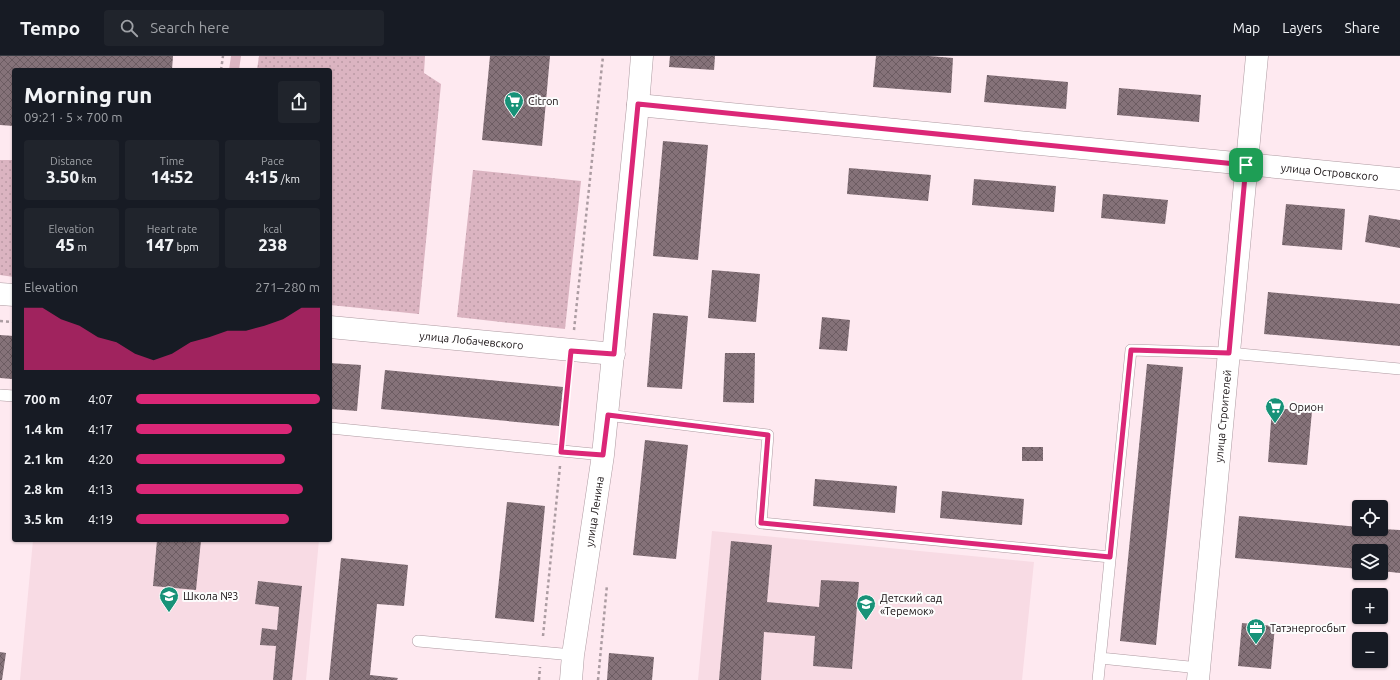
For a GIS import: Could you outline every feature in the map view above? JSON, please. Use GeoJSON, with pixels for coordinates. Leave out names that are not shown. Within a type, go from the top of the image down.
{"type":"FeatureCollection","features":[{"type":"Feature","properties":{"kind":"street","name":"улица Ленина"},"geometry":{"type":"LineString","coordinates":[[571,680],[573,655],[608,415],[642,56]]}},
{"type":"Feature","properties":{"kind":"street","name":"улица Строителей"},"geometry":{"type":"LineString","coordinates":[[1199,674],[1256,56]]}},
{"type":"Feature","properties":{"kind":"street","name":"улица Островского"},"geometry":{"type":"LineString","coordinates":[[638,104],[1400,179]]}},
{"type":"Feature","properties":{"kind":"street"},"geometry":{"type":"LineString","coordinates":[[0,294],[12,295]]}},
{"type":"Feature","properties":{"kind":"street","name":"улица Лобачевского"},"geometry":{"type":"LineString","coordinates":[[332,327],[614,354]]}},
{"type":"Feature","properties":{"kind":"lane"},"geometry":{"type":"LineString","coordinates":[[1098,680],[1131,350],[1229,353],[1400,369]]}},
{"type":"Feature","properties":{"kind":"lane"},"geometry":{"type":"LineString","coordinates":[[0,394],[12,396]]}},
{"type":"Feature","properties":{"kind":"lane"},"geometry":{"type":"LineString","coordinates":[[608,415],[768,435],[761,523],[1110,557]]}},
{"type":"Feature","properties":{"kind":"lane"},"geometry":{"type":"LineString","coordinates":[[332,428],[603,455]]}},
{"type":"Feature","properties":{"kind":"lane"},"geometry":{"type":"LineString","coordinates":[[418,641],[573,655]]}},
{"type":"Feature","properties":{"kind":"lane"},"geometry":{"type":"LineString","coordinates":[[1100,658],[1199,674]]}},
{"type":"Feature","properties":{"kind":"path"},"geometry":{"type":"LineString","coordinates":[[221,68],[223,56]]}},
{"type":"Feature","properties":{"kind":"path"},"geometry":{"type":"LineString","coordinates":[[539,680],[571,351],[603,56]]}},
{"type":"Feature","properties":{"kind":"path"},"geometry":{"type":"LineString","coordinates":[[0,321],[12,322]]}},
{"type":"Feature","properties":{"kind":"shaded area"},"geometry":{"type":"Polygon","coordinates":[[[231,56],[241,56],[239,68],[229,68],[231,56]]]}},
{"type":"Feature","properties":{"kind":"shaded area"},"geometry":{"type":"Polygon","coordinates":[[[259,56],[425,56],[424,73],[441,84],[419,314],[332,305],[332,68],[257,68],[259,56]]]}},
{"type":"Feature","properties":{"kind":"shaded area"},"geometry":{"type":"Polygon","coordinates":[[[0,160],[12,160],[12,277],[0,275],[0,160]]]}},
{"type":"Feature","properties":{"kind":"shaded area"},"geometry":{"type":"Polygon","coordinates":[[[473,170],[581,181],[565,329],[457,317],[473,170]]]}},
{"type":"Feature","properties":{"kind":"shaded area","name":"Детский сад «Теремок»"},"geometry":{"type":"Polygon","coordinates":[[[712,531],[1034,562],[1022,680],[698,680],[712,531]]]}},
{"type":"Feature","properties":{"kind":"shaded area","name":"Школа №3"},"geometry":{"type":"Polygon","coordinates":[[[33,542],[319,542],[306,680],[20,680],[33,542]]]}},
{"type":"Feature","properties":{"kind":"building"},"geometry":{"type":"Polygon","coordinates":[[[0,56],[173,56],[172,68],[12,68],[12,126],[0,125],[0,56]]]}},
{"type":"Feature","properties":{"kind":"building","name":"Citron"},"geometry":{"type":"Polygon","coordinates":[[[490,56],[550,56],[542,146],[482,140],[490,56]]]}},
{"type":"Feature","properties":{"kind":"building"},"geometry":{"type":"Polygon","coordinates":[[[670,56],[715,56],[714,70],[669,67],[670,56]]]}},
{"type":"Feature","properties":{"kind":"building"},"geometry":{"type":"Polygon","coordinates":[[[876,56],[929,56],[953,58],[951,93],[873,87],[876,56]]]}},
{"type":"Feature","properties":{"kind":"building"},"geometry":{"type":"Polygon","coordinates":[[[987,75],[1068,82],[1066,109],[984,102],[987,75]]]}},
{"type":"Feature","properties":{"kind":"building"},"geometry":{"type":"Polygon","coordinates":[[[1119,88],[1201,95],[1199,122],[1117,115],[1119,88]]]}},
{"type":"Feature","properties":{"kind":"building"},"geometry":{"type":"Polygon","coordinates":[[[663,141],[708,145],[698,260],[653,256],[663,141]]]}},
{"type":"Feature","properties":{"kind":"building"},"geometry":{"type":"Polygon","coordinates":[[[849,168],[931,175],[928,201],[847,194],[849,168]]]}},
{"type":"Feature","properties":{"kind":"building"},"geometry":{"type":"Polygon","coordinates":[[[974,179],[1056,186],[1054,212],[972,205],[974,179]]]}},
{"type":"Feature","properties":{"kind":"building"},"geometry":{"type":"Polygon","coordinates":[[[1103,194],[1168,200],[1165,224],[1101,218],[1103,194]]]}},
{"type":"Feature","properties":{"kind":"building"},"geometry":{"type":"Polygon","coordinates":[[[1286,204],[1345,209],[1342,250],[1282,245],[1286,204]]]}},
{"type":"Feature","properties":{"kind":"building"},"geometry":{"type":"Polygon","coordinates":[[[1369,215],[1400,220],[1400,248],[1365,242],[1369,215]]]}},
{"type":"Feature","properties":{"kind":"building"},"geometry":{"type":"Polygon","coordinates":[[[712,270],[760,274],[756,322],[708,318],[712,270]]]}},
{"type":"Feature","properties":{"kind":"building"},"geometry":{"type":"Polygon","coordinates":[[[1268,292],[1400,304],[1400,346],[1264,334],[1268,292]]]}},
{"type":"Feature","properties":{"kind":"building"},"geometry":{"type":"Polygon","coordinates":[[[653,313],[688,316],[682,389],[647,387],[653,313]]]}},
{"type":"Feature","properties":{"kind":"building"},"geometry":{"type":"Polygon","coordinates":[[[822,317],[850,320],[847,351],[819,349],[822,317]]]}},
{"type":"Feature","properties":{"kind":"building"},"geometry":{"type":"Polygon","coordinates":[[[0,335],[12,336],[12,379],[0,378],[0,335]]]}},
{"type":"Feature","properties":{"kind":"building"},"geometry":{"type":"Polygon","coordinates":[[[725,353],[755,353],[754,403],[723,402],[725,353]]]}},
{"type":"Feature","properties":{"kind":"building"},"geometry":{"type":"Polygon","coordinates":[[[332,363],[361,365],[357,411],[332,409],[332,363]]]}},
{"type":"Feature","properties":{"kind":"building"},"geometry":{"type":"Polygon","coordinates":[[[1147,364],[1183,367],[1156,645],[1120,641],[1147,364]]]}},
{"type":"Feature","properties":{"kind":"building"},"geometry":{"type":"Polygon","coordinates":[[[385,370],[563,387],[559,426],[381,409],[385,370]]]}},
{"type":"Feature","properties":{"kind":"building"},"geometry":{"type":"Polygon","coordinates":[[[1272,408],[1312,411],[1307,465],[1268,462],[1272,408]]]}},
{"type":"Feature","properties":{"kind":"building"},"geometry":{"type":"Polygon","coordinates":[[[645,440],[688,445],[676,559],[633,555],[645,440]]]}},
{"type":"Feature","properties":{"kind":"building"},"geometry":{"type":"Polygon","coordinates":[[[1022,447],[1043,447],[1043,461],[1022,461],[1022,447]]]}},
{"type":"Feature","properties":{"kind":"building"},"geometry":{"type":"Polygon","coordinates":[[[815,479],[897,486],[895,513],[813,506],[815,479]]]}},
{"type":"Feature","properties":{"kind":"building"},"geometry":{"type":"Polygon","coordinates":[[[942,491],[1024,499],[1022,525],[940,518],[942,491]]]}},
{"type":"Feature","properties":{"kind":"building"},"geometry":{"type":"Polygon","coordinates":[[[507,502],[545,506],[534,622],[495,618],[507,502]]]}},
{"type":"Feature","properties":{"kind":"building"},"geometry":{"type":"Polygon","coordinates":[[[1239,516],[1352,526],[1352,536],[1388,536],[1388,529],[1400,530],[1400,573],[1388,572],[1388,544],[1352,544],[1352,568],[1235,558],[1239,516]]]}},
{"type":"Feature","properties":{"kind":"building"},"geometry":{"type":"Polygon","coordinates":[[[731,541],[772,545],[767,602],[819,607],[821,580],[859,582],[852,669],[813,666],[815,636],[764,632],[761,680],[719,680],[731,541]]]}},
{"type":"Feature","properties":{"kind":"building"},"geometry":{"type":"Polygon","coordinates":[[[157,542],[201,542],[196,590],[153,586],[157,542]]]}},
{"type":"Feature","properties":{"kind":"building"},"geometry":{"type":"Polygon","coordinates":[[[341,558],[408,565],[404,606],[377,604],[370,675],[398,678],[397,680],[329,680],[341,558]]]}},
{"type":"Feature","properties":{"kind":"building"},"geometry":{"type":"Polygon","coordinates":[[[258,581],[302,586],[292,680],[273,680],[276,646],[260,645],[262,628],[277,630],[279,607],[255,604],[258,581]]]}},
{"type":"Feature","properties":{"kind":"building"},"geometry":{"type":"Polygon","coordinates":[[[1242,623],[1275,626],[1271,669],[1238,666],[1242,623]]]}},
{"type":"Feature","properties":{"kind":"building"},"geometry":{"type":"Polygon","coordinates":[[[0,652],[6,653],[2,680],[0,680],[0,652]]]}},
{"type":"Feature","properties":{"kind":"building"},"geometry":{"type":"Polygon","coordinates":[[[609,653],[654,657],[652,680],[607,680],[609,653]]]}},
{"type":"Feature","properties":{"kind":"place","name":"Citron"},"geometry":{"type":"Point","coordinates":[514,118]}},
{"type":"Feature","properties":{"kind":"place","name":"Орион"},"geometry":{"type":"Point","coordinates":[1275,424]}},
{"type":"Feature","properties":{"kind":"place","name":"Школа №3"},"geometry":{"type":"Point","coordinates":[169,613]}},
{"type":"Feature","properties":{"kind":"place","name":"Детский сад «Теремок»"},"geometry":{"type":"Point","coordinates":[866,621]}},
{"type":"Feature","properties":{"kind":"place","name":"Татэнергосбыт"},"geometry":{"type":"Point","coordinates":[1256,645]}},
{"type":"Feature","properties":{"kind":"route"},"geometry":{"type":"LineString","coordinates":[[638,104],[1246,165],[1229,353],[1131,350],[1110,557],[761,523],[768,435],[608,415],[603,455],[561,452],[571,351],[614,354],[638,104]]}}]}
